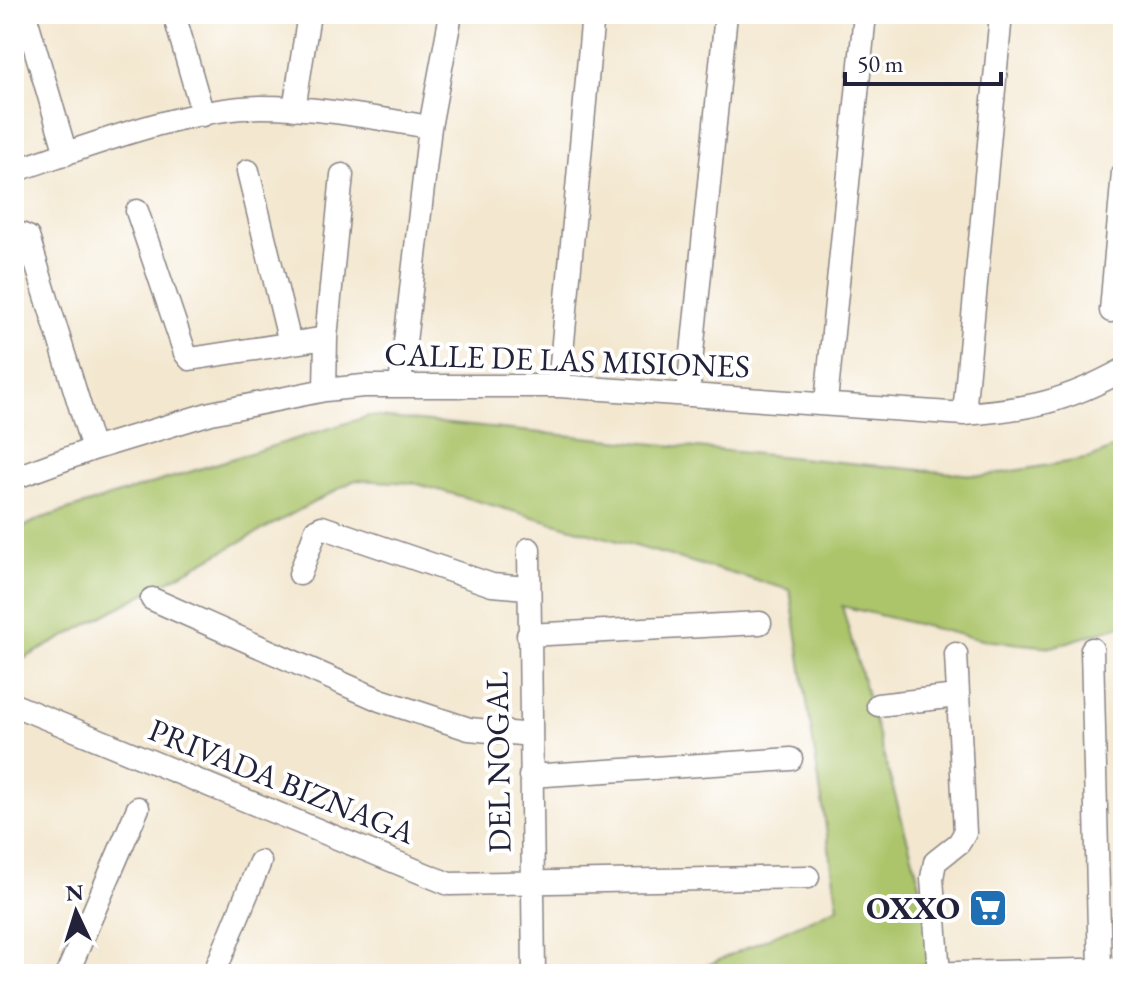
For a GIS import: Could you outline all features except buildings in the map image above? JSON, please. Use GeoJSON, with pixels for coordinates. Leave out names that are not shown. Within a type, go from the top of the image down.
{"type":"FeatureCollection","features":[{"type":"Feature","properties":{"kind":"street"},"geometry":{"type":"LineString","coordinates":[[25,14],[66,154]]}},
{"type":"Feature","properties":{"kind":"street"},"geometry":{"type":"LineString","coordinates":[[174,14],[203,115]]}},
{"type":"Feature","properties":{"kind":"street"},"geometry":{"type":"LineString","coordinates":[[294,109],[309,14]]}},
{"type":"Feature","properties":{"kind":"street"},"geometry":{"type":"LineString","coordinates":[[400,385],[430,127],[451,14]]}},
{"type":"Feature","properties":{"kind":"street"},"geometry":{"type":"LineString","coordinates":[[559,386],[593,14]]}},
{"type":"Feature","properties":{"kind":"street"},"geometry":{"type":"LineString","coordinates":[[688,393],[726,14]]}},
{"type":"Feature","properties":{"kind":"street"},"geometry":{"type":"LineString","coordinates":[[826,402],[865,14]]}},
{"type":"Feature","properties":{"kind":"street"},"geometry":{"type":"LineString","coordinates":[[964,414],[1001,14]]}},
{"type":"Feature","properties":{"kind":"street"},"geometry":{"type":"LineString","coordinates":[[14,171],[203,115],[260,107],[430,127]]}},
{"type":"Feature","properties":{"kind":"street"},"geometry":{"type":"LineString","coordinates":[[248,171],[290,343]]}},
{"type":"Feature","properties":{"kind":"street"},"geometry":{"type":"LineString","coordinates":[[1111,311],[1119,274],[1123,172]]}},
{"type":"Feature","properties":{"kind":"street"},"geometry":{"type":"LineString","coordinates":[[325,390],[326,338],[342,175]]}},
{"type":"Feature","properties":{"kind":"street"},"geometry":{"type":"LineString","coordinates":[[137,211],[185,353],[190,359],[326,338]]}},
{"type":"Feature","properties":{"kind":"street"},"geometry":{"type":"LineString","coordinates":[[14,231],[28,237],[93,449]]}},
{"type":"Feature","properties":{"kind":"street","name":"CALLE DE LAS MISIONES"},"geometry":{"type":"LineString","coordinates":[[14,478],[93,449],[211,413],[325,390],[400,385],[559,386],[826,402],[964,414],[1021,409],[1073,397],[1123,370]]}},
{"type":"Feature","properties":{"kind":"street"},"geometry":{"type":"LineString","coordinates":[[300,574],[316,530],[322,527],[492,585],[527,588]]}},
{"type":"Feature","properties":{"kind":"street","name":"DEL NOGAL"},"geometry":{"type":"LineString","coordinates":[[529,549],[527,588],[534,974]]}},
{"type":"Feature","properties":{"kind":"street"},"geometry":{"type":"LineString","coordinates":[[152,599],[380,700],[469,729],[531,735]]}},
{"type":"Feature","properties":{"kind":"street"},"geometry":{"type":"LineString","coordinates":[[528,635],[760,623]]}},
{"type":"Feature","properties":{"kind":"street"},"geometry":{"type":"LineString","coordinates":[[1092,649],[1100,970]]}},
{"type":"Feature","properties":{"kind":"street"},"geometry":{"type":"LineString","coordinates":[[939,974],[932,878],[935,862],[959,843],[965,833],[956,654]]}},
{"type":"Feature","properties":{"kind":"street"},"geometry":{"type":"LineString","coordinates":[[878,705],[957,696]]}},
{"type":"Feature","properties":{"kind":"street","name":"PRIVADA BIZNAGA"},"geometry":{"type":"LineString","coordinates":[[14,705],[449,884],[532,885],[808,877]]}},
{"type":"Feature","properties":{"kind":"street"},"geometry":{"type":"LineString","coordinates":[[530,776],[791,759]]}},
{"type":"Feature","properties":{"kind":"street"},"geometry":{"type":"LineString","coordinates":[[67,974],[138,808]]}},
{"type":"Feature","properties":{"kind":"street"},"geometry":{"type":"LineString","coordinates":[[214,974],[260,862]]}},
{"type":"Feature","properties":{"kind":"street"},"geometry":{"type":"LineString","coordinates":[[919,974],[1123,969]]}},
{"type":"Feature","properties":{"kind":"green space"},"geometry":{"type":"Polygon","coordinates":[[[369,416],[983,476],[1091,458],[1123,444],[1123,625],[1052,647],[982,640],[842,606],[937,945],[939,973],[688,974],[838,907],[790,590],[414,483],[355,480],[14,664],[14,532],[39,519],[369,416]]]}},
{"type":"Feature","properties":{"kind":"place","name":"OXXO"},"geometry":{"type":"Point","coordinates":[988,908]}}]}
